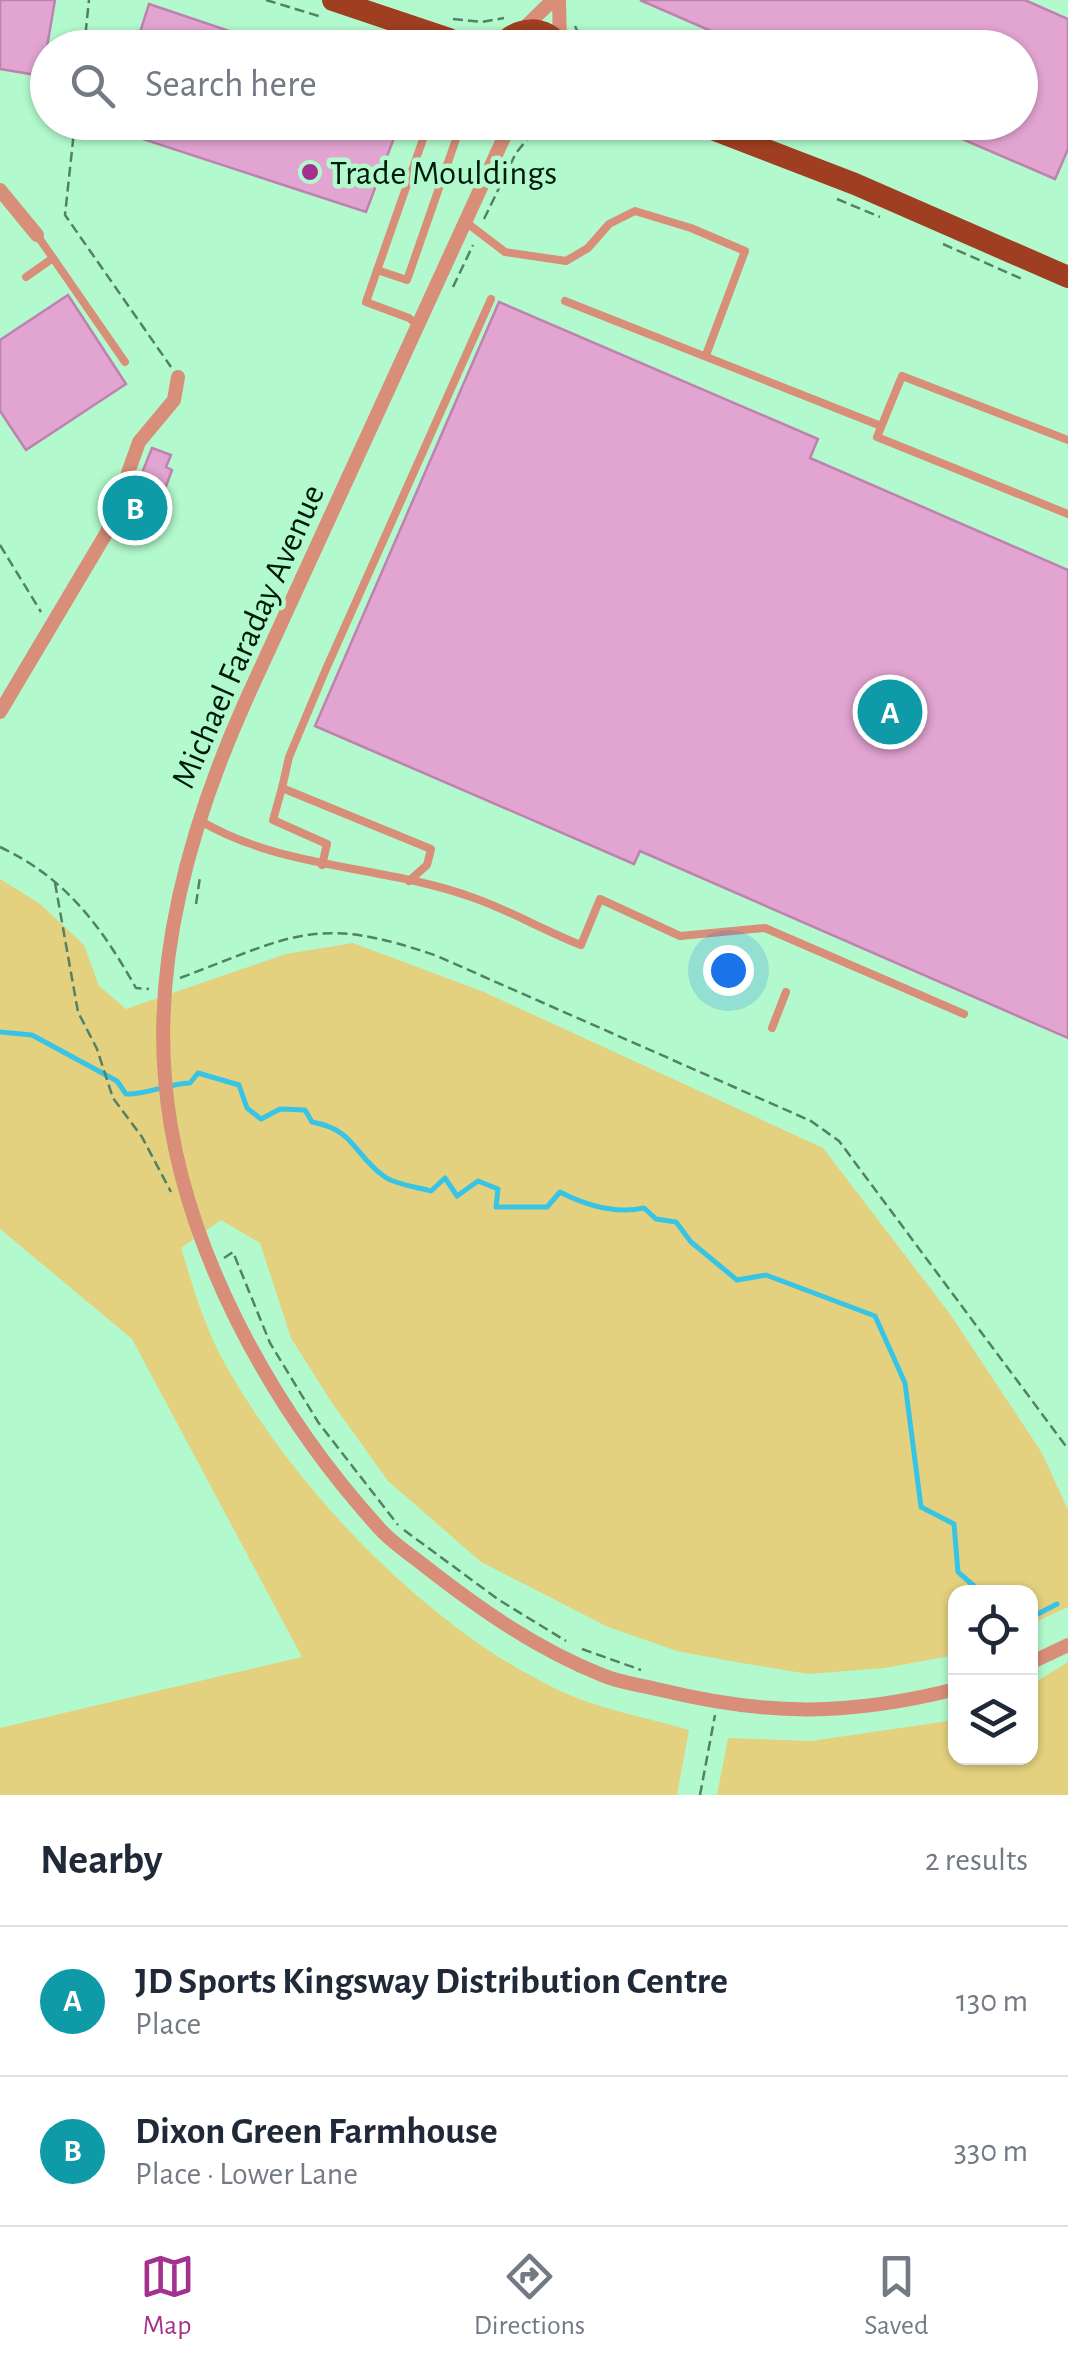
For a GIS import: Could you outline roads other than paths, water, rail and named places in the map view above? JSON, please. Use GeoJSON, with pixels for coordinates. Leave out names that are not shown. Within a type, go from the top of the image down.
{"type":"FeatureCollection","features":[{"type":"Feature","properties":{"kind":"highway"},"geometry":{"type":"LineString","coordinates":[[333,0],[418,30]]}},
{"type":"Feature","properties":{"kind":"highway"},"geometry":{"type":"LineString","coordinates":[[721,140],[855,184],[1068,276]]}},
{"type":"Feature","properties":{"kind":"street"},"geometry":{"type":"LineString","coordinates":[[514,30],[556,0],[559,30]]}},
{"type":"Feature","properties":{"kind":"street","name":"Michael Faraday Avenue"},"geometry":{"type":"LineString","coordinates":[[504,140],[472,228],[420,327],[216,767],[199,820],[178,911],[168,982],[164,1076],[185,1178],[212,1266],[277,1394],[381,1532],[495,1621],[604,1676],[718,1704],[798,1711],[885,1707],[948,1690]]}},
{"type":"Feature","properties":{"kind":"street"},"geometry":{"type":"LineString","coordinates":[[1,194],[37,235]]}},
{"type":"Feature","properties":{"kind":"street"},"geometry":{"type":"LineString","coordinates":[[0,712],[107,532],[139,442],[174,400],[178,376]]}},
{"type":"Feature","properties":{"kind":"street"},"geometry":{"type":"LineString","coordinates":[[1038,1659],[1068,1645]]}},
{"type":"Feature","properties":{"kind":"lane"},"geometry":{"type":"LineString","coordinates":[[420,327],[410,318],[366,302],[423,140]]}},
{"type":"Feature","properties":{"kind":"lane"},"geometry":{"type":"LineString","coordinates":[[378,270],[407,280],[456,140]]}},
{"type":"Feature","properties":{"kind":"lane"},"geometry":{"type":"LineString","coordinates":[[472,228],[505,252],[566,261],[588,248],[609,224],[636,211],[745,251],[706,354]]}},
{"type":"Feature","properties":{"kind":"lane"},"geometry":{"type":"LineString","coordinates":[[37,235],[125,362]]}},
{"type":"Feature","properties":{"kind":"lane"},"geometry":{"type":"LineString","coordinates":[[26,277],[53,258]]}},
{"type":"Feature","properties":{"kind":"lane"},"geometry":{"type":"LineString","coordinates":[[322,864],[327,844],[272,820],[289,757],[491,298]]}},
{"type":"Feature","properties":{"kind":"lane"},"geometry":{"type":"LineString","coordinates":[[565,300],[881,426]]}},
{"type":"Feature","properties":{"kind":"lane"},"geometry":{"type":"LineString","coordinates":[[1068,440],[902,376],[876,437],[1068,514]]}},
{"type":"Feature","properties":{"kind":"lane"},"geometry":{"type":"LineString","coordinates":[[282,788],[432,850],[426,865],[409,881]]}},
{"type":"Feature","properties":{"kind":"lane"},"geometry":{"type":"LineString","coordinates":[[199,820],[216,830],[322,864],[474,898],[581,945],[600,899],[680,936],[765,928],[964,1014]]}},
{"type":"Feature","properties":{"kind":"lane"},"geometry":{"type":"LineString","coordinates":[[772,1028],[786,992]]}},
{"type":"Feature","properties":{"kind":"waterway"},"geometry":{"type":"LineString","coordinates":[[0,1032],[32,1035],[117,1081],[126,1094],[190,1083],[198,1073],[239,1085],[247,1108],[261,1119],[280,1109],[305,1110],[312,1122],[346,1137],[374,1169],[401,1184],[431,1191],[445,1178],[457,1196],[478,1181],[498,1189],[496,1207],[547,1207],[560,1192],[601,1208],[644,1208],[656,1219],[676,1222],[691,1242],[737,1280],[766,1275],[875,1316],[905,1383],[921,1507],[954,1524],[958,1572],[973,1585]]}},
{"type":"Feature","properties":{"kind":"waterway"},"geometry":{"type":"LineString","coordinates":[[1038,1614],[1057,1604]]}},
{"type":"Feature","properties":{"kind":"place","name":"Trade Mouldings"},"geometry":{"type":"Point","coordinates":[310,172]}},
{"type":"Feature","properties":{"kind":"place","name":"Dixon Green Farmhouse"},"geometry":{"type":"Point","coordinates":[135,508]}},
{"type":"Feature","properties":{"kind":"place","name":"JD Sports Kingsway Distribution Centre"},"geometry":{"type":"Point","coordinates":[890,712]}}]}
